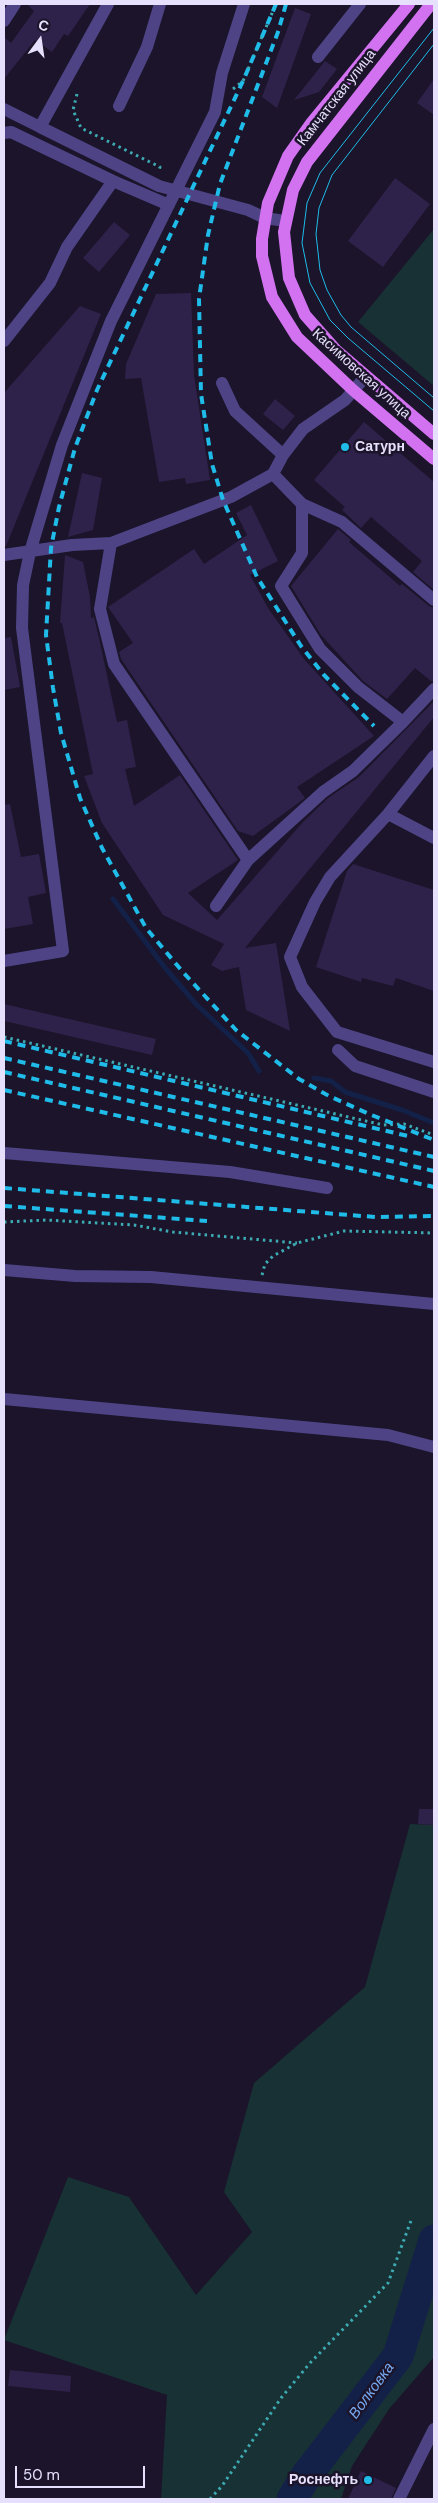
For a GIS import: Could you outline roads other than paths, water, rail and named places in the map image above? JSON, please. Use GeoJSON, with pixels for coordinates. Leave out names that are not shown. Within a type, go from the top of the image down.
{"type":"FeatureCollection","features":[{"type":"Feature","properties":{"kind":"main road","name":"Камчатская улица"},"geometry":{"type":"LineString","coordinates":[[265,218],[281,169],[296,143],[409,4]]}},
{"type":"Feature","properties":{"kind":"main road","name":"Камчатская улица"},"geometry":{"type":"LineString","coordinates":[[285,221],[293,190],[310,156],[432,4]]}},
{"type":"Feature","properties":{"kind":"main road","name":"Касимовская улица"},"geometry":{"type":"LineString","coordinates":[[265,218],[262,239],[264,269],[280,311],[306,348],[434,459]]}},
{"type":"Feature","properties":{"kind":"main road","name":"Касимовская улица"},"geometry":{"type":"LineString","coordinates":[[285,221],[284,244],[286,266],[298,302],[305,315],[325,339],[434,434]]}},
{"type":"Feature","properties":{"kind":"lane"},"geometry":{"type":"LineString","coordinates":[[4,21],[16,4]]}},
{"type":"Feature","properties":{"kind":"lane"},"geometry":{"type":"LineString","coordinates":[[40,126],[108,4]]}},
{"type":"Feature","properties":{"kind":"lane"},"geometry":{"type":"LineString","coordinates":[[119,106],[148,47],[160,4]]}},
{"type":"Feature","properties":{"kind":"lane"},"geometry":{"type":"LineString","coordinates":[[4,960],[63,951],[22,628],[23,586],[30,552],[62,445],[111,320],[215,112],[218,92],[244,4]]}},
{"type":"Feature","properties":{"kind":"lane"},"geometry":{"type":"LineString","coordinates":[[318,57],[360,4]]}},
{"type":"Feature","properties":{"kind":"lane"},"geometry":{"type":"LineString","coordinates":[[4,109],[159,186],[248,210],[265,218],[285,221]]}},
{"type":"Feature","properties":{"kind":"lane"},"geometry":{"type":"LineString","coordinates":[[4,133],[11,132],[113,182],[169,205]]}},
{"type":"Feature","properties":{"kind":"lane"},"geometry":{"type":"LineString","coordinates":[[4,341],[50,283],[67,247],[113,182]]}},
{"type":"Feature","properties":{"kind":"lane"},"geometry":{"type":"LineString","coordinates":[[4,555],[72,545],[111,543],[231,497],[273,474],[283,455],[303,429],[345,400],[366,376]]}},
{"type":"Feature","properties":{"kind":"lane"},"geometry":{"type":"LineString","coordinates":[[222,383],[235,411],[283,455]]}},
{"type":"Feature","properties":{"kind":"lane"},"geometry":{"type":"LineString","coordinates":[[273,474],[302,504],[342,522],[434,600]]}},
{"type":"Feature","properties":{"kind":"lane"},"geometry":{"type":"LineString","coordinates":[[302,504],[302,553],[281,586],[320,649],[358,687],[403,722]]}},
{"type":"Feature","properties":{"kind":"lane"},"geometry":{"type":"LineString","coordinates":[[111,543],[100,609],[114,664],[248,860]]}},
{"type":"Feature","properties":{"kind":"lane"},"geometry":{"type":"LineString","coordinates":[[216,906],[248,860],[323,792],[352,771],[434,689]]}},
{"type":"Feature","properties":{"kind":"lane"},"geometry":{"type":"LineString","coordinates":[[434,756],[388,814],[330,877],[315,902],[290,958],[302,987],[337,1032],[434,1062]]}},
{"type":"Feature","properties":{"kind":"lane"},"geometry":{"type":"LineString","coordinates":[[388,814],[434,838]]}},
{"type":"Feature","properties":{"kind":"lane"},"geometry":{"type":"LineString","coordinates":[[338,1050],[355,1066],[434,1092]]}},
{"type":"Feature","properties":{"kind":"lane"},"geometry":{"type":"LineString","coordinates":[[4,1153],[230,1172],[327,1188]]}},
{"type":"Feature","properties":{"kind":"lane"},"geometry":{"type":"LineString","coordinates":[[4,1270],[75,1276],[151,1277],[434,1304]]}},
{"type":"Feature","properties":{"kind":"lane"},"geometry":{"type":"LineString","coordinates":[[4,1399],[388,1435],[434,1447]]}},
{"type":"Feature","properties":{"kind":"lane"},"geometry":{"type":"LineString","coordinates":[[399,2499],[434,2429]]}},
{"type":"Feature","properties":{"kind":"waterway"},"geometry":{"type":"LineString","coordinates":[[113,899],[166,969],[197,1005],[248,1053],[259,1071]]}},
{"type":"Feature","properties":{"kind":"waterway"},"geometry":{"type":"LineString","coordinates":[[314,1078],[331,1081],[345,1092],[402,1110],[434,1123]]}},
{"type":"Feature","properties":{"kind":"waterway","name":"Волковка"},"geometry":{"type":"LineString","coordinates":[[292,2499],[306,2476],[398,2356],[434,2240]]}},
{"type":"Feature","properties":{"kind":"tram line"},"geometry":{"type":"LineString","coordinates":[[434,28],[320,173],[307,203],[302,243],[310,283],[330,320],[348,338],[434,411]]}},
{"type":"Feature","properties":{"kind":"tram line"},"geometry":{"type":"LineString","coordinates":[[434,44],[332,175],[319,208],[316,234],[320,270],[327,290],[341,315],[351,327],[434,398]]}},
{"type":"Feature","properties":{"kind":"railway"},"geometry":{"type":"LineString","coordinates":[[276,4],[243,81],[97,390],[75,448],[59,507],[51,548],[46,635],[53,688],[61,733],[80,798],[102,848],[146,928],[182,971],[236,1030],[299,1079],[329,1096],[434,1140]]}},
{"type":"Feature","properties":{"kind":"railway"},"geometry":{"type":"LineString","coordinates":[[286,4],[278,32],[220,184],[208,235],[199,299],[201,394],[212,464],[223,500],[257,577],[301,646],[324,675],[374,726]]}},
{"type":"Feature","properties":{"kind":"railway"},"geometry":{"type":"LineString","coordinates":[[4,1041],[408,1136]]}},
{"type":"Feature","properties":{"kind":"railway"},"geometry":{"type":"LineString","coordinates":[[4,1058],[434,1157]]}},
{"type":"Feature","properties":{"kind":"railway"},"geometry":{"type":"LineString","coordinates":[[4,1072],[434,1171]]}},
{"type":"Feature","properties":{"kind":"railway"},"geometry":{"type":"LineString","coordinates":[[4,1090],[434,1187]]}},
{"type":"Feature","properties":{"kind":"railway"},"geometry":{"type":"LineString","coordinates":[[4,1188],[375,1217],[434,1216]]}},
{"type":"Feature","properties":{"kind":"railway"},"geometry":{"type":"LineString","coordinates":[[4,1206],[207,1221]]}},
{"type":"Feature","properties":{"kind":"place","name":"Сатурн"},"geometry":{"type":"Point","coordinates":[345,447]}},
{"type":"Feature","properties":{"kind":"place","name":"Роснефть"},"geometry":{"type":"Point","coordinates":[368,2480]}}]}
